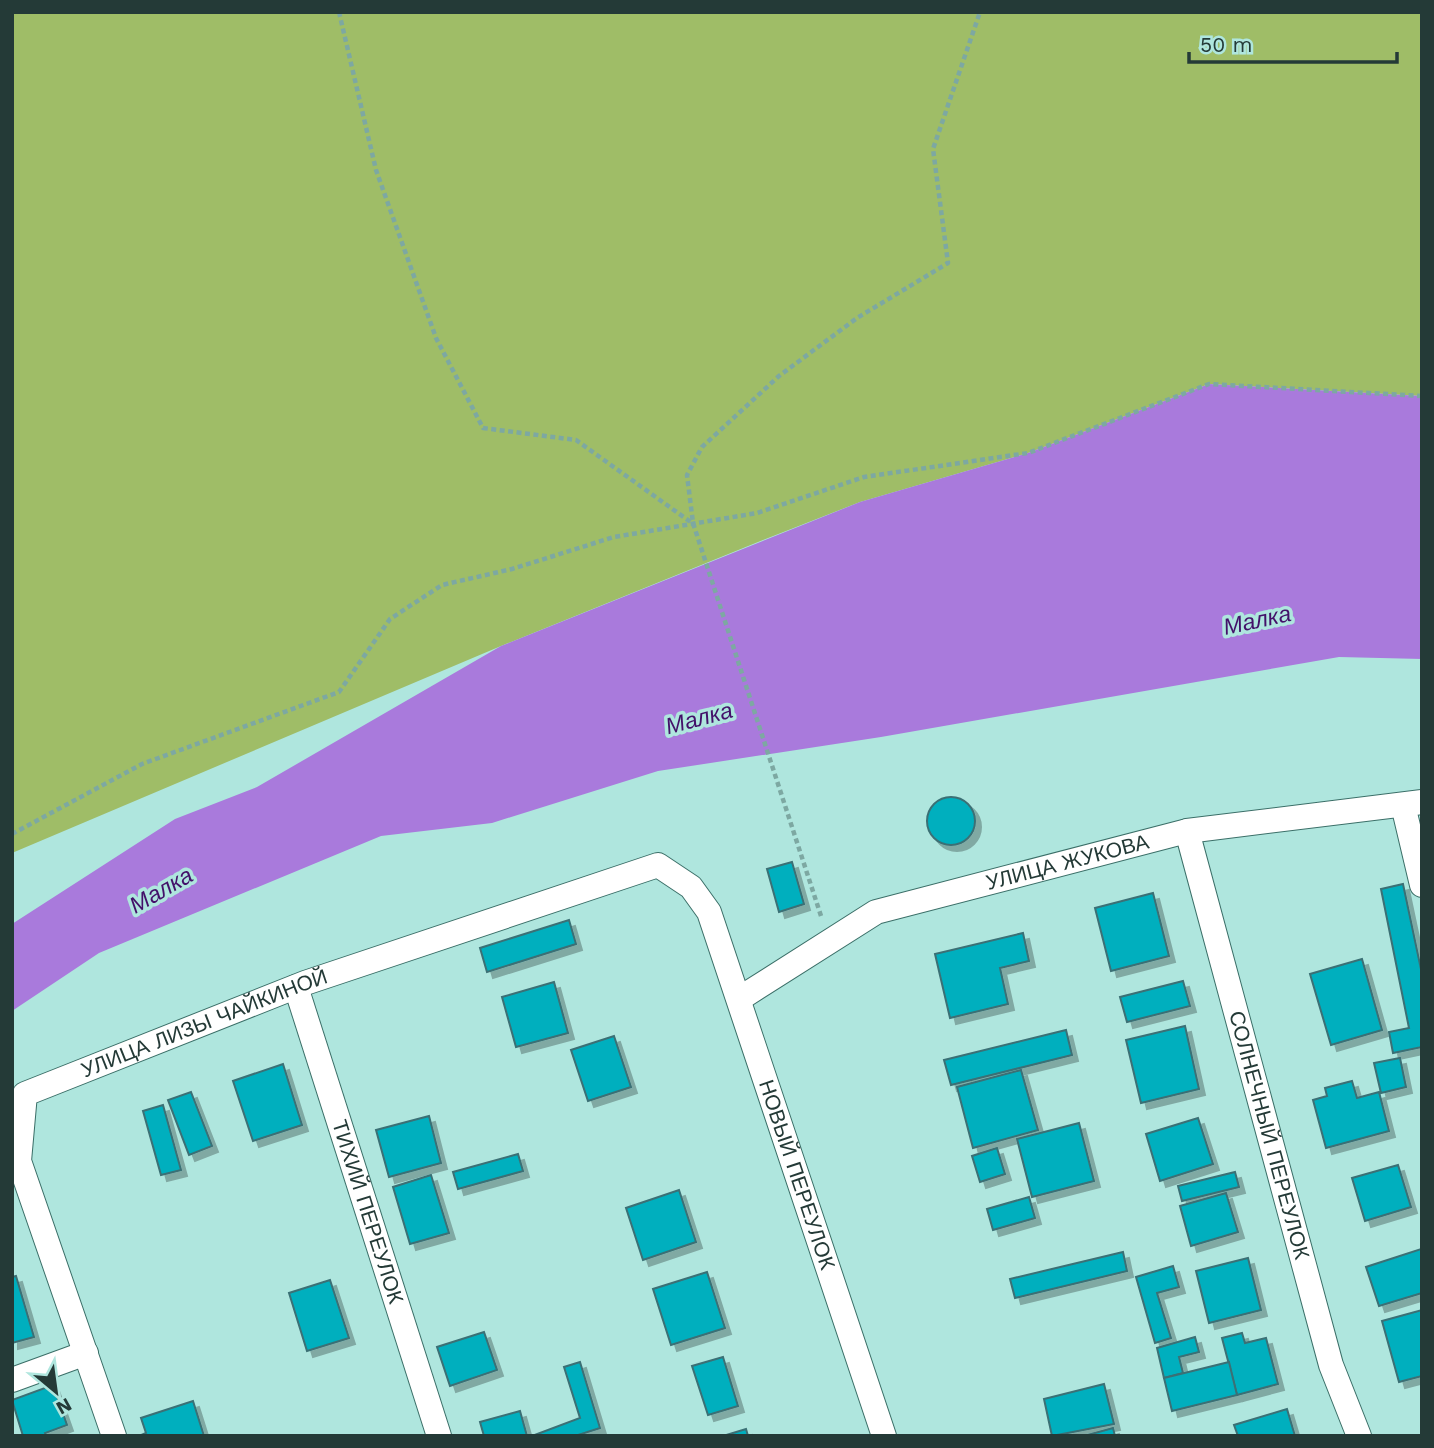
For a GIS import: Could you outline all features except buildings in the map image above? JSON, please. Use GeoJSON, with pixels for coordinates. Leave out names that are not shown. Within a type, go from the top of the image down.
{"type":"FeatureCollection","features":[{"type":"Feature","properties":{"kind":"street","name":"УЛИЦА ЖУКОВА"},"geometry":{"type":"LineString","coordinates":[[740,999],[876,912],[1187,831],[1412,803]]}},
{"type":"Feature","properties":{"kind":"street"},"geometry":{"type":"LineString","coordinates":[[1412,803],[1422,885]]}},
{"type":"Feature","properties":{"kind":"street","name":"СОЛНЕЧНЫЙ ПЕРЕУЛОК"},"geometry":{"type":"LineString","coordinates":[[1187,831],[1331,1365],[1359,1436]]}},
{"type":"Feature","properties":{"kind":"street","name":"УЛИЦА ЛИЗЫ ЧАЙКИНОЙ"},"geometry":{"type":"LineString","coordinates":[[114,1436],[19,1161],[19,1099],[296,987],[658,865],[691,887],[709,912]]}},
{"type":"Feature","properties":{"kind":"street","name":"НОВЫЙ ПЕРЕУЛОК"},"geometry":{"type":"LineString","coordinates":[[709,912],[884,1436]]}},
{"type":"Feature","properties":{"kind":"street","name":"ТИХИЙ ПЕРЕУЛОК"},"geometry":{"type":"LineString","coordinates":[[296,987],[439,1436]]}},
{"type":"Feature","properties":{"kind":"street"},"geometry":{"type":"LineString","coordinates":[[12,1380],[86,1353]]}},
{"type":"Feature","properties":{"kind":"path"},"geometry":{"type":"LineString","coordinates":[[339,12],[376,170],[436,338],[483,428],[576,440],[692,523]]}},
{"type":"Feature","properties":{"kind":"path"},"geometry":{"type":"LineString","coordinates":[[825,945],[821,917],[778,776],[692,523],[687,475],[702,447],[789,369],[858,318],[948,263],[933,149],[980,12]]}},
{"type":"Feature","properties":{"kind":"path"},"geometry":{"type":"LineString","coordinates":[[12,834],[142,764],[339,692],[390,619],[442,585],[512,569],[614,537],[757,513],[864,477],[1028,453],[1209,384],[1422,396]]}},
{"type":"Feature","properties":{"kind":"green space"},"geometry":{"type":"Polygon","coordinates":[[[12,12],[1422,12],[1422,396],[1209,384],[1028,453],[860,502],[763,540],[501,646],[12,853],[12,12]]]}},
{"type":"Feature","properties":{"kind":"water","name":"Малка"},"geometry":{"type":"Polygon","coordinates":[[[1209,384],[1422,396],[1422,659],[1339,657],[881,737],[658,771],[492,823],[381,836],[99,953],[12,1011],[12,924],[175,819],[257,787],[501,646],[860,502],[1028,453],[1209,384]]]}}]}
